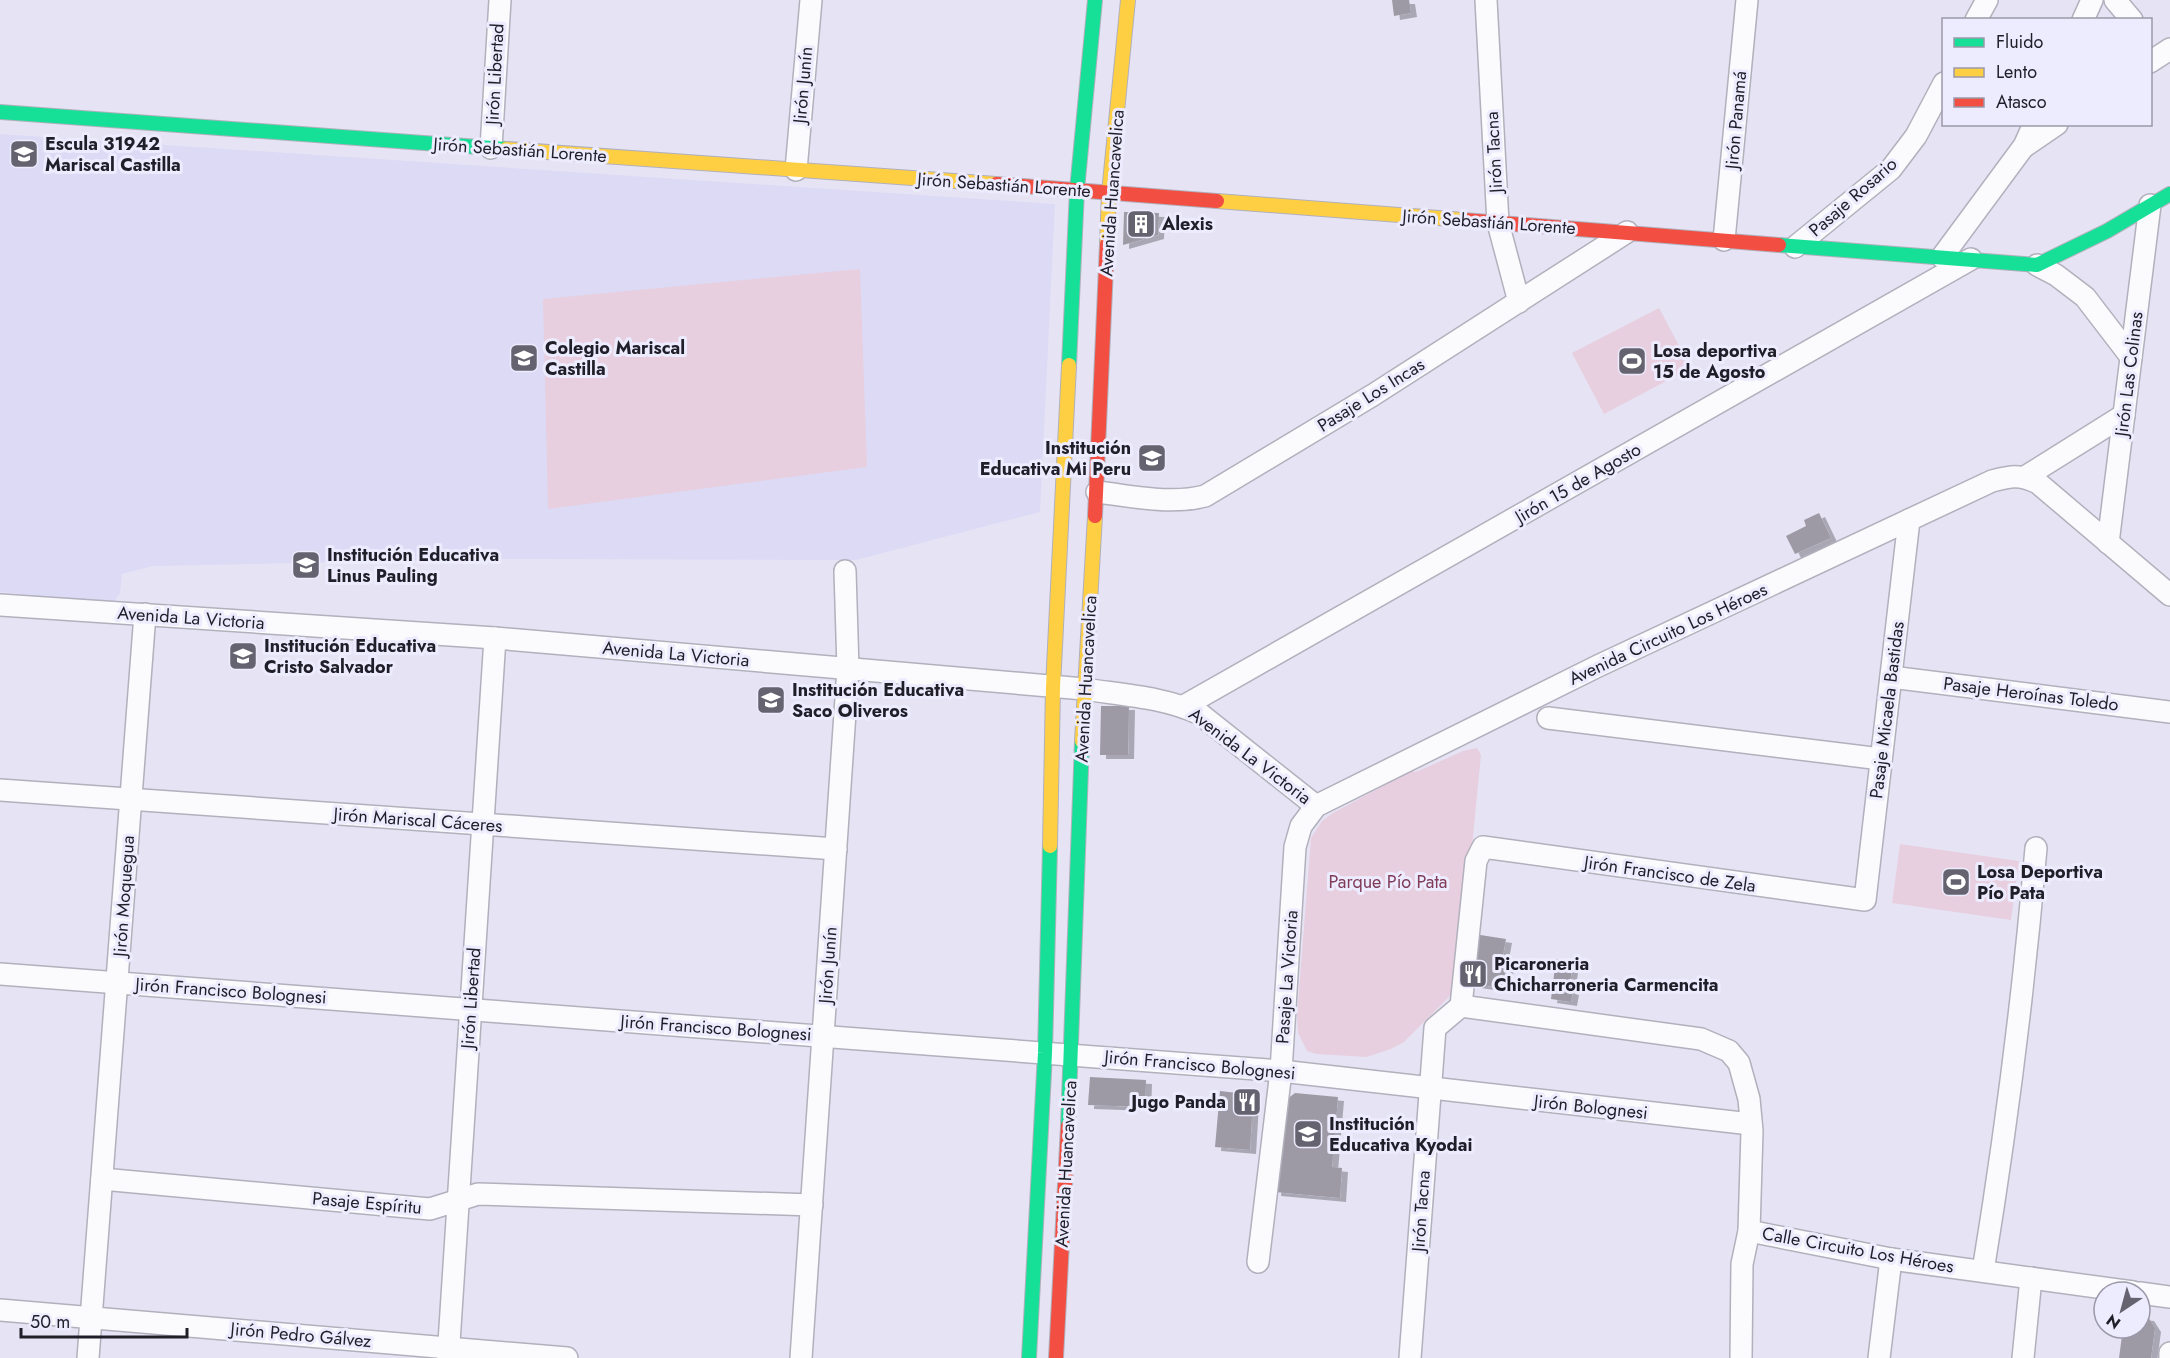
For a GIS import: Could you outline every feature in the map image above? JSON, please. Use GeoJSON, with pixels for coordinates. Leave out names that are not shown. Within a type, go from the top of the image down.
{"type":"FeatureCollection","features":[{"type":"Feature","properties":{"kind":"main road","name":"Avenida Huancavelica"},"geometry":{"type":"LineString","coordinates":[[1029,1358],[1045,1053],[1053,687],[1077,190],[1095,0]]}},
{"type":"Feature","properties":{"kind":"main road","name":"Avenida Huancavelica"},"geometry":{"type":"LineString","coordinates":[[1056,1358],[1072,1054],[1084,689],[1098,492],[1109,193],[1128,0]]}},
{"type":"Feature","properties":{"kind":"main road","name":"Jirón Sebastián Lorente"},"geometry":{"type":"LineString","coordinates":[[0,111],[1077,190],[2037,265]]}},
{"type":"Feature","properties":{"kind":"main road"},"geometry":{"type":"LineString","coordinates":[[2037,265],[2107,231],[2170,194]]}},
{"type":"Feature","properties":{"kind":"street","name":"Jirón Libertad"},"geometry":{"type":"LineString","coordinates":[[491,147],[500,0]]}},
{"type":"Feature","properties":{"kind":"street","name":"Jirón Junín"},"geometry":{"type":"LineString","coordinates":[[796,170],[811,0]]}},
{"type":"Feature","properties":{"kind":"street","name":"Jirón Tacna"},"geometry":{"type":"LineString","coordinates":[[1486,0],[1498,223],[1519,302]]}},
{"type":"Feature","properties":{"kind":"street","name":"Jirón Panamá"},"geometry":{"type":"LineString","coordinates":[[1724,240],[1747,0]]}},
{"type":"Feature","properties":{"kind":"street"},"geometry":{"type":"LineString","coordinates":[[1977,18],[1987,0]]}},
{"type":"Feature","properties":{"kind":"street"},"geometry":{"type":"LineString","coordinates":[[2084,18],[2092,0]]}},
{"type":"Feature","properties":{"kind":"street"},"geometry":{"type":"LineString","coordinates":[[2115,0],[2130,18]]}},
{"type":"Feature","properties":{"kind":"street","name":"Pasaje Rosario"},"geometry":{"type":"LineString","coordinates":[[1795,247],[1891,169],[1916,136],[1942,87]]}},
{"type":"Feature","properties":{"kind":"street"},"geometry":{"type":"LineString","coordinates":[[1942,257],[2024,146],[2033,126]]}},
{"type":"Feature","properties":{"kind":"street"},"geometry":{"type":"LineString","coordinates":[[2024,146],[2054,126]]}},
{"type":"Feature","properties":{"kind":"street","name":"Jirón Las Colinas"},"geometry":{"type":"LineString","coordinates":[[2108,543],[2150,205]]}},
{"type":"Feature","properties":{"kind":"street","name":"Pasaje Los Incas"},"geometry":{"type":"LineString","coordinates":[[1098,492],[1188,501],[1205,496],[1373,395],[1626,232]]}},
{"type":"Feature","properties":{"kind":"street","name":"Jirón 15 de Agosto"},"geometry":{"type":"LineString","coordinates":[[1184,706],[1971,259]]}},
{"type":"Feature","properties":{"kind":"street"},"geometry":{"type":"LineString","coordinates":[[2037,265],[2056,274],[2085,297],[2131,357]]}},
{"type":"Feature","properties":{"kind":"street"},"geometry":{"type":"LineString","coordinates":[[2124,415],[2025,477],[2046,489],[2170,596]]}},
{"type":"Feature","properties":{"kind":"street","name":"Avenida Circuito Los Héroes"},"geometry":{"type":"LineString","coordinates":[[1316,806],[1598,666],[1992,481],[2010,476],[2025,477]]}},
{"type":"Feature","properties":{"kind":"street","name":"Pasaje Micaela Bastidas"},"geometry":{"type":"LineString","coordinates":[[1865,900],[1909,520]]}},
{"type":"Feature","properties":{"kind":"street","name":"Jirón Junín"},"geometry":{"type":"LineString","coordinates":[[801,1358],[848,669],[845,571]]}},
{"type":"Feature","properties":{"kind":"street","name":"Avenida La Victoria"},"geometry":{"type":"LineString","coordinates":[[0,605],[495,638],[1084,689],[1163,701],[1184,706],[1200,714],[1316,806]]}},
{"type":"Feature","properties":{"kind":"street","name":"Jirón Moquegua"},"geometry":{"type":"LineString","coordinates":[[88,1358],[145,614]]}},
{"type":"Feature","properties":{"kind":"street","name":"Jirón Libertad"},"geometry":{"type":"LineString","coordinates":[[448,1353],[495,638]]}},
{"type":"Feature","properties":{"kind":"street","name":"Pasaje Heroínas Toledo"},"geometry":{"type":"LineString","coordinates":[[1891,677],[2170,712]]}},
{"type":"Feature","properties":{"kind":"street"},"geometry":{"type":"LineString","coordinates":[[1548,718],[1881,759]]}},
{"type":"Feature","properties":{"kind":"street","name":"Jirón Mariscal Cáceres"},"geometry":{"type":"LineString","coordinates":[[0,790],[836,849]]}},
{"type":"Feature","properties":{"kind":"street","name":"Pasaje La Victoria"},"geometry":{"type":"LineString","coordinates":[[1258,1262],[1281,1071],[1297,834],[1305,818],[1316,806]]}},
{"type":"Feature","properties":{"kind":"street","name":"Jirón Francisco de Zela"},"geometry":{"type":"LineString","coordinates":[[1461,1006],[1476,861],[1483,847],[1865,900]]}},
{"type":"Feature","properties":{"kind":"street"},"geometry":{"type":"LineString","coordinates":[[1983,1271],[2007,1116],[2030,927],[2036,848]]}},
{"type":"Feature","properties":{"kind":"street","name":"Jirón Francisco Bolognesi"},"geometry":{"type":"LineString","coordinates":[[0,974],[1072,1054],[1281,1071],[1430,1089]]}},
{"type":"Feature","properties":{"kind":"street","name":"Jirón Tacna"},"geometry":{"type":"LineString","coordinates":[[1410,1358],[1435,1028],[1461,1006]]}},
{"type":"Feature","properties":{"kind":"street","name":"Calle Circuito Los Héroes"},"geometry":{"type":"LineString","coordinates":[[1461,1006],[1693,1037],[1729,1051],[1739,1063],[1746,1086],[1751,1125],[1749,1231],[1891,1259],[2092,1286]]}},
{"type":"Feature","properties":{"kind":"street","name":"Jirón Bolognesi"},"geometry":{"type":"LineString","coordinates":[[1430,1089],[1751,1125]]}},
{"type":"Feature","properties":{"kind":"street","name":"Pasaje Espíritu"},"geometry":{"type":"LineString","coordinates":[[102,1179],[430,1209],[478,1194],[812,1205]]}},
{"type":"Feature","properties":{"kind":"street"},"geometry":{"type":"LineString","coordinates":[[1741,1358],[1742,1264],[1749,1231]]}},
{"type":"Feature","properties":{"kind":"street"},"geometry":{"type":"LineString","coordinates":[[1879,1358],[1891,1259]]}},
{"type":"Feature","properties":{"kind":"street"},"geometry":{"type":"LineString","coordinates":[[2023,1358],[2031,1278]]}},
{"type":"Feature","properties":{"kind":"street"},"geometry":{"type":"LineString","coordinates":[[2152,1295],[2170,1297]]}},
{"type":"Feature","properties":{"kind":"street","name":"Jirón Pedro Gálvez"},"geometry":{"type":"LineString","coordinates":[[0,1310],[448,1353],[567,1358]]}},
{"type":"Feature","properties":{"kind":"street"},"geometry":{"type":"LineString","coordinates":[[2170,1353],[2170,1358]]}},
{"type":"Feature","properties":{"kind":"shaded area","name":"Colegio Mariscal Castilla"},"geometry":{"type":"Polygon","coordinates":[[[0,134],[1055,204],[1040,512],[856,560],[496,559],[153,566],[122,574],[120,593],[113,603],[0,592],[0,134]]]}},
{"type":"Feature","properties":{"kind":"green space"},"geometry":{"type":"Polygon","coordinates":[[[860,269],[867,467],[548,509],[543,299],[860,269]]]}},
{"type":"Feature","properties":{"kind":"green space","name":"Losa deportiva 15 de Agosto"},"geometry":{"type":"Polygon","coordinates":[[[1659,308],[1691,368],[1604,414],[1572,353],[1659,308]]]}},
{"type":"Feature","properties":{"kind":"green space","name":"Parque Pío Pata"},"geometry":{"type":"Polygon","coordinates":[[[1477,748],[1481,755],[1458,988],[1404,1042],[1391,1049],[1367,1057],[1316,1054],[1307,1051],[1298,1033],[1297,1015],[1311,838],[1322,821],[1333,813],[1411,771],[1416,772],[1463,751],[1477,748]]]}},
{"type":"Feature","properties":{"kind":"green space","name":"Losa Deportiva Pío Pata"},"geometry":{"type":"Polygon","coordinates":[[[1900,844],[2019,861],[2011,920],[1892,903],[1900,844]]]}},
{"type":"Feature","properties":{"kind":"building"},"geometry":{"type":"Polygon","coordinates":[[[1392,0],[1409,0],[1411,13],[1394,16],[1392,0]]]}},
{"type":"Feature","properties":{"kind":"building","name":"Alexis"},"geometry":{"type":"Polygon","coordinates":[[[1124,212],[1159,213],[1158,235],[1123,245],[1124,212]]]}},
{"type":"Feature","properties":{"kind":"building"},"geometry":{"type":"Polygon","coordinates":[[[1819,513],[1831,538],[1795,554],[1786,536],[1806,526],[1804,520],[1819,513]]]}},
{"type":"Feature","properties":{"kind":"building"},"geometry":{"type":"Polygon","coordinates":[[[1101,706],[1129,706],[1128,755],[1100,755],[1101,706]]]}},
{"type":"Feature","properties":{"kind":"building"},"geometry":{"type":"Polygon","coordinates":[[[1474,934],[1506,939],[1503,955],[1509,956],[1506,980],[1496,979],[1495,987],[1475,984],[1476,978],[1468,977],[1474,934]]]}},
{"type":"Feature","properties":{"kind":"building"},"geometry":{"type":"Polygon","coordinates":[[[1556,959],[1573,962],[1569,990],[1573,991],[1571,1002],[1551,999],[1556,959]]]}},
{"type":"Feature","properties":{"kind":"building"},"geometry":{"type":"Polygon","coordinates":[[[1090,1077],[1146,1080],[1145,1107],[1088,1105],[1090,1077]]]}},
{"type":"Feature","properties":{"kind":"building"},"geometry":{"type":"Polygon","coordinates":[[[1220,1091],[1246,1094],[1253,1100],[1250,1150],[1215,1147],[1220,1091]]]}},
{"type":"Feature","properties":{"kind":"building","name":"Institución Educativa Kyodai"},"geometry":{"type":"Polygon","coordinates":[[[1295,1093],[1338,1097],[1332,1167],[1342,1168],[1340,1198],[1275,1192],[1283,1102],[1295,1093]]]}},
{"type":"Feature","properties":{"kind":"building"},"geometry":{"type":"Polygon","coordinates":[[[2152,1323],[2155,1328],[2151,1358],[2119,1358],[2121,1340],[2152,1340],[2152,1323]]]}},
{"type":"Feature","properties":{"kind":"traffic: fast"},"geometry":{"type":"LineString","coordinates":[[1069,365],[1077,190],[1095,0]]}},
{"type":"Feature","properties":{"kind":"traffic: fast"},"geometry":{"type":"LineString","coordinates":[[0,112],[506,149]]}},
{"type":"Feature","properties":{"kind":"traffic: fast"},"geometry":{"type":"LineString","coordinates":[[1779,245],[2037,265],[2107,231],[2170,194]]}},
{"type":"Feature","properties":{"kind":"traffic: fast"},"geometry":{"type":"LineString","coordinates":[[1068,1126],[1082,741]]}},
{"type":"Feature","properties":{"kind":"traffic: fast"},"geometry":{"type":"LineString","coordinates":[[1029,1358],[1045,1053],[1050,846]]}},
{"type":"Feature","properties":{"kind":"traffic: slow"},"geometry":{"type":"LineString","coordinates":[[1107,244],[1109,193],[1128,0]]}},
{"type":"Feature","properties":{"kind":"traffic: slow"},"geometry":{"type":"LineString","coordinates":[[506,149],[996,184]]}},
{"type":"Feature","properties":{"kind":"traffic: slow"},"geometry":{"type":"LineString","coordinates":[[1217,201],[1464,220]]}},
{"type":"Feature","properties":{"kind":"traffic: slow"},"geometry":{"type":"LineString","coordinates":[[1050,846],[1053,687],[1069,365]]}},
{"type":"Feature","properties":{"kind":"traffic: slow"},"geometry":{"type":"LineString","coordinates":[[1082,741],[1095,516]]}},
{"type":"Feature","properties":{"kind":"traffic: jam"},"geometry":{"type":"LineString","coordinates":[[996,184],[1217,201]]}},
{"type":"Feature","properties":{"kind":"traffic: jam"},"geometry":{"type":"LineString","coordinates":[[1464,220],[1779,245]]}},
{"type":"Feature","properties":{"kind":"traffic: jam"},"geometry":{"type":"LineString","coordinates":[[1095,516],[1107,244]]}},
{"type":"Feature","properties":{"kind":"traffic: jam"},"geometry":{"type":"LineString","coordinates":[[1056,1358],[1068,1126]]}},
{"type":"Feature","properties":{"kind":"place","name":"Escula 31942 Mariscal Castilla"},"geometry":{"type":"Point","coordinates":[24,154]}},
{"type":"Feature","properties":{"kind":"place","name":"Alexis"},"geometry":{"type":"Point","coordinates":[1141,224]}},
{"type":"Feature","properties":{"kind":"place","name":"Colegio Mariscal Castilla"},"geometry":{"type":"Point","coordinates":[524,358]}},
{"type":"Feature","properties":{"kind":"place","name":"Losa deportiva 15 de Agosto"},"geometry":{"type":"Point","coordinates":[1632,361]}},
{"type":"Feature","properties":{"kind":"place","name":"Institución Educativa Mi Peru"},"geometry":{"type":"Point","coordinates":[1152,458]}},
{"type":"Feature","properties":{"kind":"place","name":"Institución Educativa Linus Pauling"},"geometry":{"type":"Point","coordinates":[306,565]}},
{"type":"Feature","properties":{"kind":"place","name":"Institución Educativa Cristo Salvador"},"geometry":{"type":"Point","coordinates":[243,656]}},
{"type":"Feature","properties":{"kind":"place","name":"Institución Educativa Saco Oliveros"},"geometry":{"type":"Point","coordinates":[771,700]}},
{"type":"Feature","properties":{"kind":"place","name":"Losa Deportiva Pío Pata"},"geometry":{"type":"Point","coordinates":[1956,882]}},
{"type":"Feature","properties":{"kind":"place","name":"Picaroneria Chicharroneria Carmencita"},"geometry":{"type":"Point","coordinates":[1473,974]}},
{"type":"Feature","properties":{"kind":"place","name":"Jugo Panda"},"geometry":{"type":"Point","coordinates":[1247,1102]}},
{"type":"Feature","properties":{"kind":"place","name":"Institución Educativa Kyodai"},"geometry":{"type":"Point","coordinates":[1308,1134]}}]}
